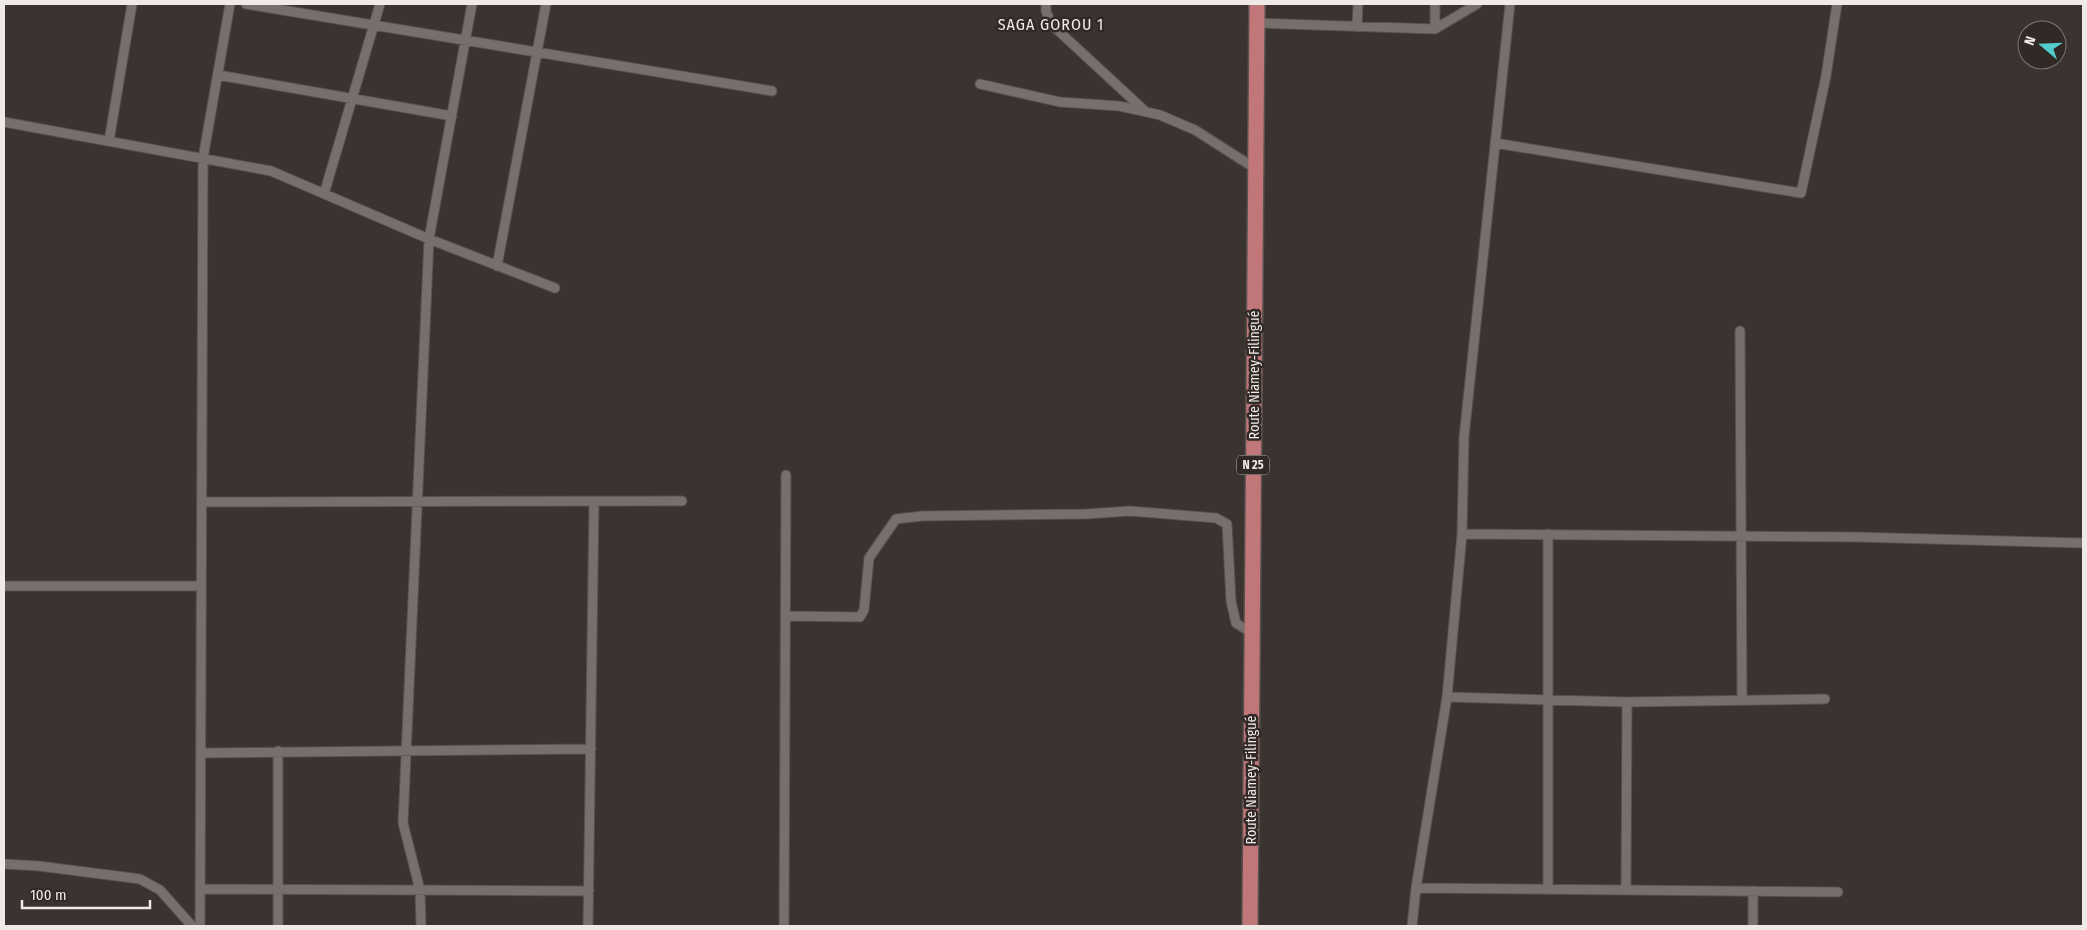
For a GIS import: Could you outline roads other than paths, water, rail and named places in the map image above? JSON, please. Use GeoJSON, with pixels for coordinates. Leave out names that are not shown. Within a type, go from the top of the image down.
{"type":"FeatureCollection","features":[{"type":"Feature","properties":{"kind":"main road","name":"Route Niamey-Filingué"},"geometry":{"type":"LineString","coordinates":[[1250,926],[1257,4]]}},
{"type":"Feature","properties":{"kind":"street"},"geometry":{"type":"LineString","coordinates":[[109,141],[132,4]]}},
{"type":"Feature","properties":{"kind":"street"},"geometry":{"type":"LineString","coordinates":[[200,926],[203,158],[230,4]]}},
{"type":"Feature","properties":{"kind":"street"},"geometry":{"type":"LineString","coordinates":[[246,4],[772,91]]}},
{"type":"Feature","properties":{"kind":"street"},"geometry":{"type":"LineString","coordinates":[[324,194],[380,4]]}},
{"type":"Feature","properties":{"kind":"street"},"geometry":{"type":"LineString","coordinates":[[421,926],[420,890],[403,824],[429,239],[472,4]]}},
{"type":"Feature","properties":{"kind":"street"},"geometry":{"type":"LineString","coordinates":[[497,266],[546,4]]}},
{"type":"Feature","properties":{"kind":"street"},"geometry":{"type":"LineString","coordinates":[[1046,4],[1046,11],[1051,24],[1146,112]]}},
{"type":"Feature","properties":{"kind":"street"},"geometry":{"type":"LineString","coordinates":[[1357,27],[1358,4]]}},
{"type":"Feature","properties":{"kind":"street"},"geometry":{"type":"LineString","coordinates":[[1435,4],[1435,29]]}},
{"type":"Feature","properties":{"kind":"street"},"geometry":{"type":"LineString","coordinates":[[1257,23],[1435,29],[1477,4]]}},
{"type":"Feature","properties":{"kind":"street"},"geometry":{"type":"LineString","coordinates":[[1412,926],[1416,888],[1447,697],[1462,534],[1464,437],[1510,4]]}},
{"type":"Feature","properties":{"kind":"street"},"geometry":{"type":"LineString","coordinates":[[1495,143],[1801,193],[1826,76],[1837,4]]}},
{"type":"Feature","properties":{"kind":"street"},"geometry":{"type":"LineString","coordinates":[[218,75],[452,116]]}},
{"type":"Feature","properties":{"kind":"street"},"geometry":{"type":"LineString","coordinates":[[980,84],[1060,102],[1119,106],[1160,115],[1195,130],[1256,169]]}},
{"type":"Feature","properties":{"kind":"street"},"geometry":{"type":"LineString","coordinates":[[4,122],[271,170],[429,239],[555,288]]}},
{"type":"Feature","properties":{"kind":"street"},"geometry":{"type":"LineString","coordinates":[[1740,331],[1742,699]]}},
{"type":"Feature","properties":{"kind":"street"},"geometry":{"type":"LineString","coordinates":[[784,926],[786,475]]}},
{"type":"Feature","properties":{"kind":"street"},"geometry":{"type":"LineString","coordinates":[[588,926],[594,501]]}},
{"type":"Feature","properties":{"kind":"street"},"geometry":{"type":"LineString","coordinates":[[202,502],[682,501]]}},
{"type":"Feature","properties":{"kind":"street"},"geometry":{"type":"LineString","coordinates":[[786,616],[860,617],[864,610],[869,558],[896,519],[922,516],[1130,512],[1216,518],[1227,524],[1231,601],[1236,623],[1252,634]]}},
{"type":"Feature","properties":{"kind":"street"},"geometry":{"type":"LineString","coordinates":[[1462,534],[1742,536],[2083,543]]}},
{"type":"Feature","properties":{"kind":"street"},"geometry":{"type":"LineString","coordinates":[[1548,534],[1548,889]]}},
{"type":"Feature","properties":{"kind":"street"},"geometry":{"type":"LineString","coordinates":[[4,586],[201,586]]}},
{"type":"Feature","properties":{"kind":"street"},"geometry":{"type":"LineString","coordinates":[[1447,697],[1627,702],[1825,699]]}},
{"type":"Feature","properties":{"kind":"street"},"geometry":{"type":"LineString","coordinates":[[1626,890],[1627,702]]}},
{"type":"Feature","properties":{"kind":"street"},"geometry":{"type":"LineString","coordinates":[[200,753],[591,749]]}},
{"type":"Feature","properties":{"kind":"street"},"geometry":{"type":"LineString","coordinates":[[278,751],[278,926]]}},
{"type":"Feature","properties":{"kind":"street"},"geometry":{"type":"LineString","coordinates":[[4,864],[39,866],[140,879],[160,890],[192,926]]}},
{"type":"Feature","properties":{"kind":"street"},"geometry":{"type":"LineString","coordinates":[[1416,888],[1838,892]]}},
{"type":"Feature","properties":{"kind":"street"},"geometry":{"type":"LineString","coordinates":[[200,889],[589,891]]}},
{"type":"Feature","properties":{"kind":"street"},"geometry":{"type":"LineString","coordinates":[[1753,891],[1753,926]]}},
{"type":"Feature","properties":{"kind":"district","name":"SAGA GOROU 1"},"geometry":{"type":"Point","coordinates":[1051,24]}}]}
